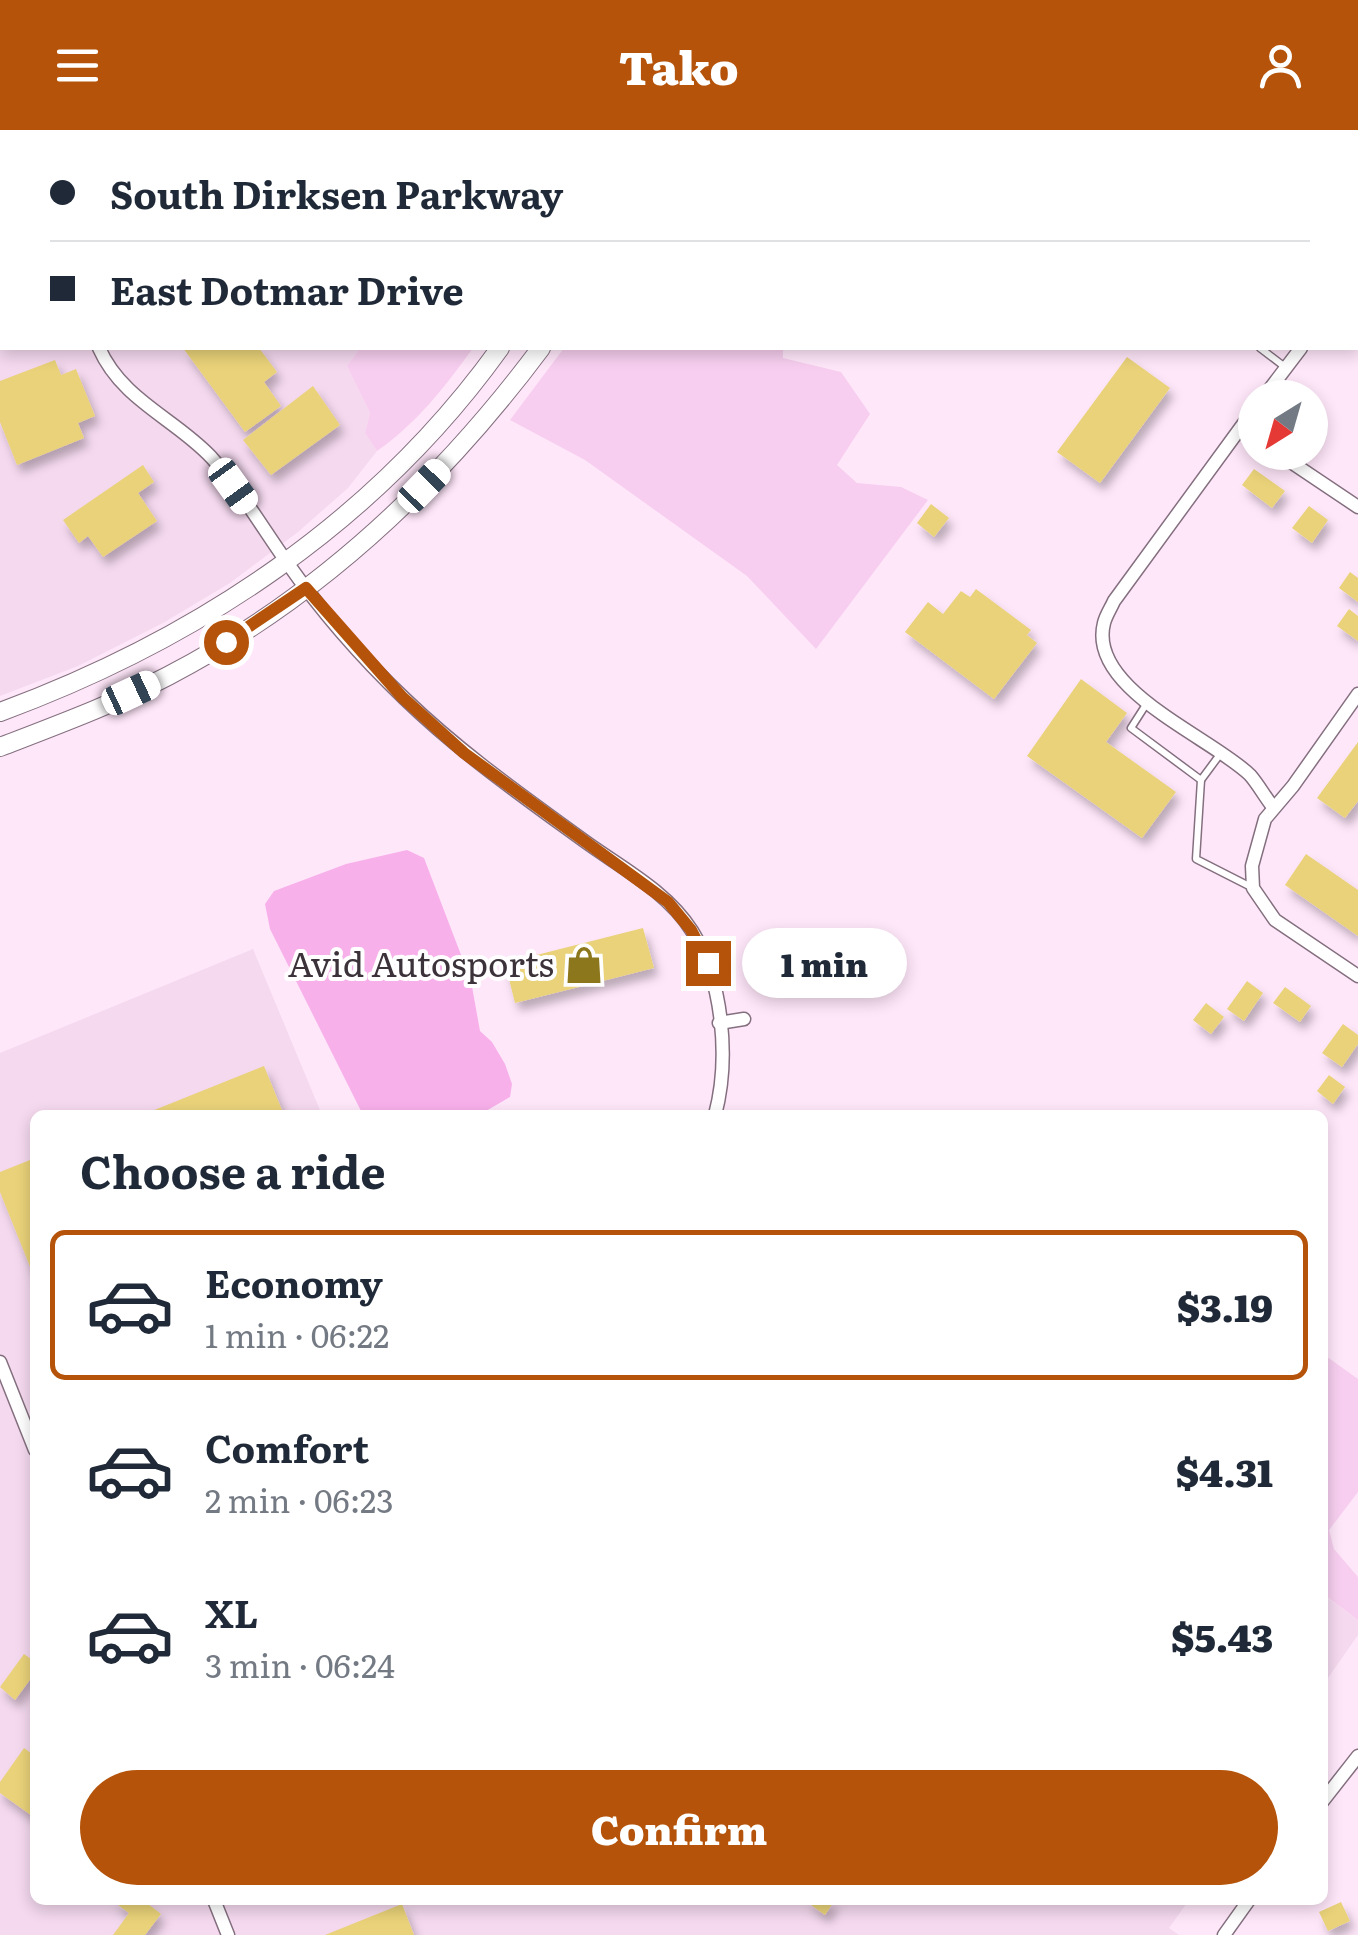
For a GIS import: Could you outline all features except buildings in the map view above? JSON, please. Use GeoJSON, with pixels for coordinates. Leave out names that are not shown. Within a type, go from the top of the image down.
{"type":"FeatureCollection","features":[{"type":"Feature","properties":{"kind":"main road"},"geometry":{"type":"LineString","coordinates":[[0,712],[121,663],[215,611],[287,562],[343,517],[434,430],[498,350]]}},
{"type":"Feature","properties":{"kind":"main road"},"geometry":{"type":"LineString","coordinates":[[0,747],[167,677],[306,588],[354,551],[435,474],[488,416],[539,350]]}},
{"type":"Feature","properties":{"kind":"street"},"geometry":{"type":"LineString","coordinates":[[100,350],[126,390],[196,441],[216,462],[306,588],[402,697],[464,753],[668,902],[708,963],[719,1023],[722,1078],[716,1110]]}},
{"type":"Feature","properties":{"kind":"street"},"geometry":{"type":"LineString","coordinates":[[1277,380],[1300,350]]}},
{"type":"Feature","properties":{"kind":"street"},"geometry":{"type":"LineString","coordinates":[[1238,434],[1114,601],[1104,624],[1106,653],[1123,681],[1250,776],[1273,807]]}},
{"type":"Feature","properties":{"kind":"street"},"geometry":{"type":"LineString","coordinates":[[1302,470],[1358,508]]}},
{"type":"Feature","properties":{"kind":"street"},"geometry":{"type":"LineString","coordinates":[[1358,694],[1265,819],[1252,866],[1253,888],[1276,920],[1358,976]]}},
{"type":"Feature","properties":{"kind":"street"},"geometry":{"type":"LineString","coordinates":[[719,1023],[744,1018]]}},
{"type":"Feature","properties":{"kind":"street"},"geometry":{"type":"LineString","coordinates":[[0,1362],[30,1437]]}},
{"type":"Feature","properties":{"kind":"street"},"geometry":{"type":"LineString","coordinates":[[1328,1794],[1358,1756]]}},
{"type":"Feature","properties":{"kind":"street"},"geometry":{"type":"LineString","coordinates":[[216,1905],[228,1935]]}},
{"type":"Feature","properties":{"kind":"street"},"geometry":{"type":"LineString","coordinates":[[1224,1935],[1246,1905]]}},
{"type":"Feature","properties":{"kind":"lane"},"geometry":{"type":"LineString","coordinates":[[1263,350],[1286,368]]}},
{"type":"Feature","properties":{"kind":"lane"},"geometry":{"type":"LineString","coordinates":[[1148,702],[1130,728],[1201,780]]}},
{"type":"Feature","properties":{"kind":"lane"},"geometry":{"type":"LineString","coordinates":[[1221,753],[1201,780],[1196,858],[1253,888]]}},
{"type":"Feature","properties":{"kind":"shaded area"},"geometry":{"type":"Polygon","coordinates":[[[0,350],[359,350],[347,366],[370,413],[365,433],[377,451],[348,488],[230,583],[78,666],[0,696],[0,350]]]}},
{"type":"Feature","properties":{"kind":"shaded area"},"geometry":{"type":"Polygon","coordinates":[[[359,350],[472,350],[430,404],[377,451],[365,433],[370,413],[347,366],[359,350]]]}},
{"type":"Feature","properties":{"kind":"shaded area"},"geometry":{"type":"Polygon","coordinates":[[[562,350],[783,350],[783,358],[841,372],[870,414],[837,465],[857,483],[901,487],[928,500],[816,649],[747,576],[585,460],[510,420],[562,350]]]}},
{"type":"Feature","properties":{"kind":"shaded area"},"geometry":{"type":"Polygon","coordinates":[[[407,850],[424,858],[471,981],[480,1031],[505,1064],[512,1084],[510,1097],[488,1110],[360,1110],[270,929],[265,904],[274,891],[346,864],[407,850]]]}},
{"type":"Feature","properties":{"kind":"shaded area"},"geometry":{"type":"Polygon","coordinates":[[[253,949],[320,1110],[30,1110],[30,1905],[1185,1905],[1169,1928],[1179,1935],[0,1935],[0,1053],[253,949]]]}},
{"type":"Feature","properties":{"kind":"shaded area"},"geometry":{"type":"Polygon","coordinates":[[[1328,1358],[1358,1379],[1358,1492],[1329,1530],[1334,1549],[1358,1577],[1358,1620],[1328,1598],[1328,1358]]]}},
{"type":"Feature","properties":{"kind":"shaded area"},"geometry":{"type":"Polygon","coordinates":[[[1328,1598],[1358,1620],[1358,1635],[1328,1678],[1328,1598]]]}},
{"type":"Feature","properties":{"kind":"place","name":"Avid Autosports"},"geometry":{"type":"Point","coordinates":[584,965]}},
{"type":"Feature","properties":{"kind":"route"},"geometry":{"type":"LineString","coordinates":[[226,642],[306,588],[402,697],[464,753],[668,902],[691,930],[708,963]]}}]}
